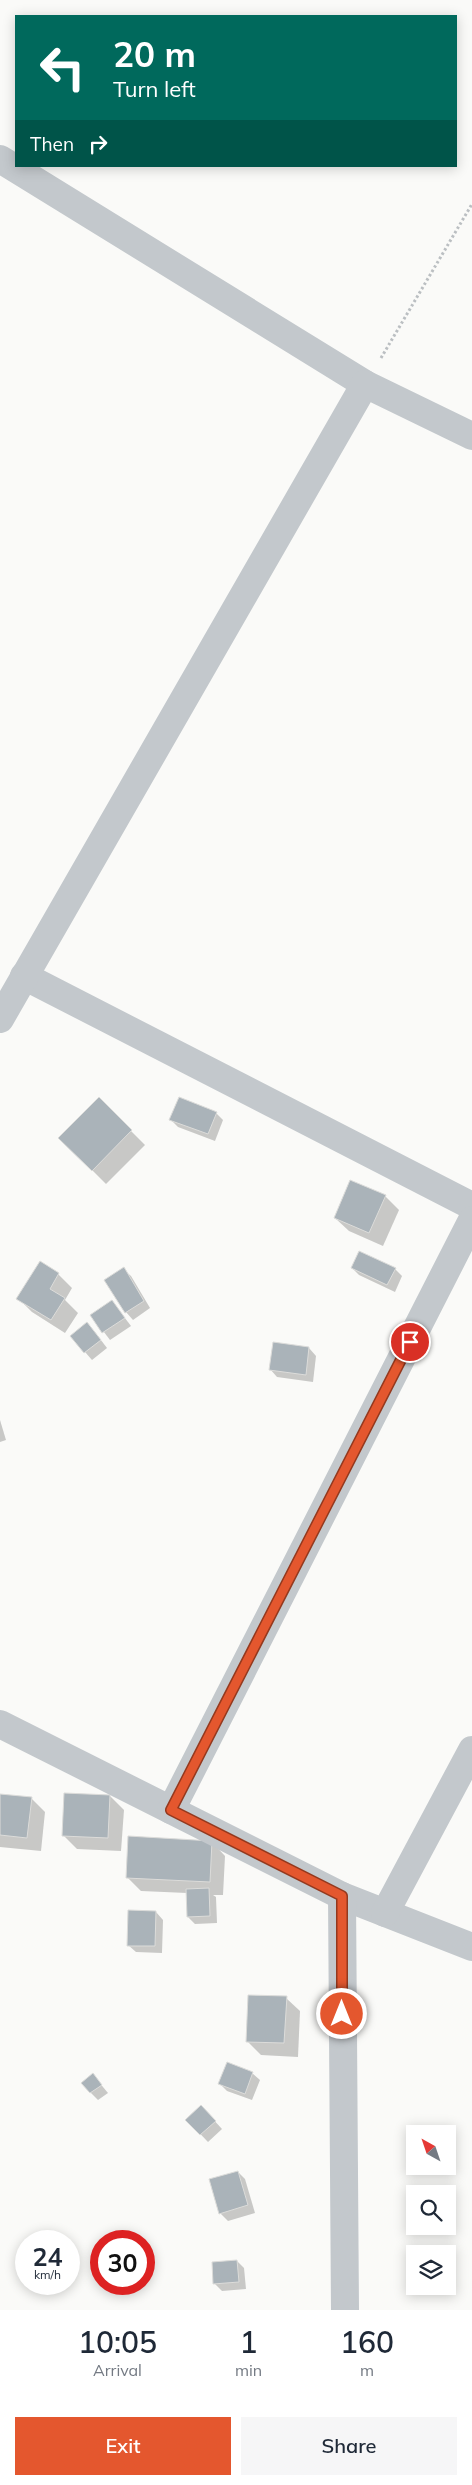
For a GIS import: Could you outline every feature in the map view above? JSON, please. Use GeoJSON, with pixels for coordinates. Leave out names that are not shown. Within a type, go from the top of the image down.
{"type":"FeatureCollection","features":[{"type":"Feature","properties":{"kind":"street"},"geometry":{"type":"LineString","coordinates":[[0,159],[365,384],[472,436]]}},
{"type":"Feature","properties":{"kind":"street"},"geometry":{"type":"LineString","coordinates":[[0,1019],[365,384]]}},
{"type":"Feature","properties":{"kind":"street"},"geometry":{"type":"LineString","coordinates":[[24,976],[472,1206]]}},
{"type":"Feature","properties":{"kind":"street"},"geometry":{"type":"LineString","coordinates":[[171,1810],[472,1220]]}},
{"type":"Feature","properties":{"kind":"street"},"geometry":{"type":"LineString","coordinates":[[0,1724],[342,1896],[472,1947]]}},
{"type":"Feature","properties":{"kind":"street"},"geometry":{"type":"LineString","coordinates":[[384,1913],[472,1750]]}},
{"type":"Feature","properties":{"kind":"street"},"geometry":{"type":"LineString","coordinates":[[342,1896],[344,2310]]}},
{"type":"Feature","properties":{"kind":"path"},"geometry":{"type":"LineString","coordinates":[[365,384],[472,204]]}},
{"type":"Feature","properties":{"kind":"building"},"geometry":{"type":"Polygon","coordinates":[[[99,1097],[132,1130],[92,1171],[58,1138],[99,1097]]]}},
{"type":"Feature","properties":{"kind":"building"},"geometry":{"type":"Polygon","coordinates":[[[179,1097],[217,1112],[208,1134],[169,1120],[179,1097]]]}},
{"type":"Feature","properties":{"kind":"building"},"geometry":{"type":"Polygon","coordinates":[[[350,1180],[386,1195],[369,1233],[334,1218],[350,1180]]]}},
{"type":"Feature","properties":{"kind":"building"},"geometry":{"type":"Polygon","coordinates":[[[359,1251],[396,1268],[387,1285],[351,1268],[359,1251]]]}},
{"type":"Feature","properties":{"kind":"building"},"geometry":{"type":"Polygon","coordinates":[[[40,1261],[59,1273],[50,1289],[65,1298],[51,1320],[16,1299],[40,1261]]]}},
{"type":"Feature","properties":{"kind":"building"},"geometry":{"type":"Polygon","coordinates":[[[124,1267],[144,1301],[125,1313],[104,1280],[124,1267]]]}},
{"type":"Feature","properties":{"kind":"building"},"geometry":{"type":"Polygon","coordinates":[[[112,1300],[125,1318],[102,1333],[90,1315],[112,1300]]]}},
{"type":"Feature","properties":{"kind":"building"},"geometry":{"type":"Polygon","coordinates":[[[87,1322],[101,1340],[84,1353],[70,1336],[87,1322]]]}},
{"type":"Feature","properties":{"kind":"building"},"geometry":{"type":"Polygon","coordinates":[[[273,1342],[309,1347],[306,1375],[269,1370],[273,1342]]]}},
{"type":"Feature","properties":{"kind":"building"},"geometry":{"type":"Polygon","coordinates":[[[64,1793],[110,1795],[108,1838],[62,1836],[64,1793]]]}},
{"type":"Feature","properties":{"kind":"building"},"geometry":{"type":"Polygon","coordinates":[[[0,1794],[32,1797],[27,1838],[0,1835],[0,1794]]]}},
{"type":"Feature","properties":{"kind":"building"},"geometry":{"type":"Polygon","coordinates":[[[128,1836],[212,1841],[210,1882],[126,1878],[128,1836]]]}},
{"type":"Feature","properties":{"kind":"building"},"geometry":{"type":"Polygon","coordinates":[[[209,1888],[210,1916],[187,1917],[186,1889],[209,1888]]]}},
{"type":"Feature","properties":{"kind":"building"},"geometry":{"type":"Polygon","coordinates":[[[128,1910],[156,1911],[155,1946],[127,1946],[128,1910]]]}},
{"type":"Feature","properties":{"kind":"building"},"geometry":{"type":"Polygon","coordinates":[[[248,1995],[287,1996],[284,2043],[246,2042],[248,1995]]]}},
{"type":"Feature","properties":{"kind":"building"},"geometry":{"type":"Polygon","coordinates":[[[227,2062],[253,2072],[245,2094],[218,2084],[227,2062]]]}},
{"type":"Feature","properties":{"kind":"building"},"geometry":{"type":"Polygon","coordinates":[[[93,2073],[102,2085],[90,2093],[81,2083],[93,2073]]]}},
{"type":"Feature","properties":{"kind":"building"},"geometry":{"type":"Polygon","coordinates":[[[201,2105],[216,2121],[200,2135],[185,2120],[201,2105]]]}},
{"type":"Feature","properties":{"kind":"building"},"geometry":{"type":"Polygon","coordinates":[[[238,2171],[248,2205],[219,2214],[209,2179],[238,2171]]]}},
{"type":"Feature","properties":{"kind":"building"},"geometry":{"type":"Polygon","coordinates":[[[237,2260],[239,2282],[213,2284],[212,2262],[237,2260]]]}},
{"type":"Feature","properties":{"kind":"route"},"geometry":{"type":"LineString","coordinates":[[342,2014],[342,1896],[171,1810],[410,1342]]}}]}
